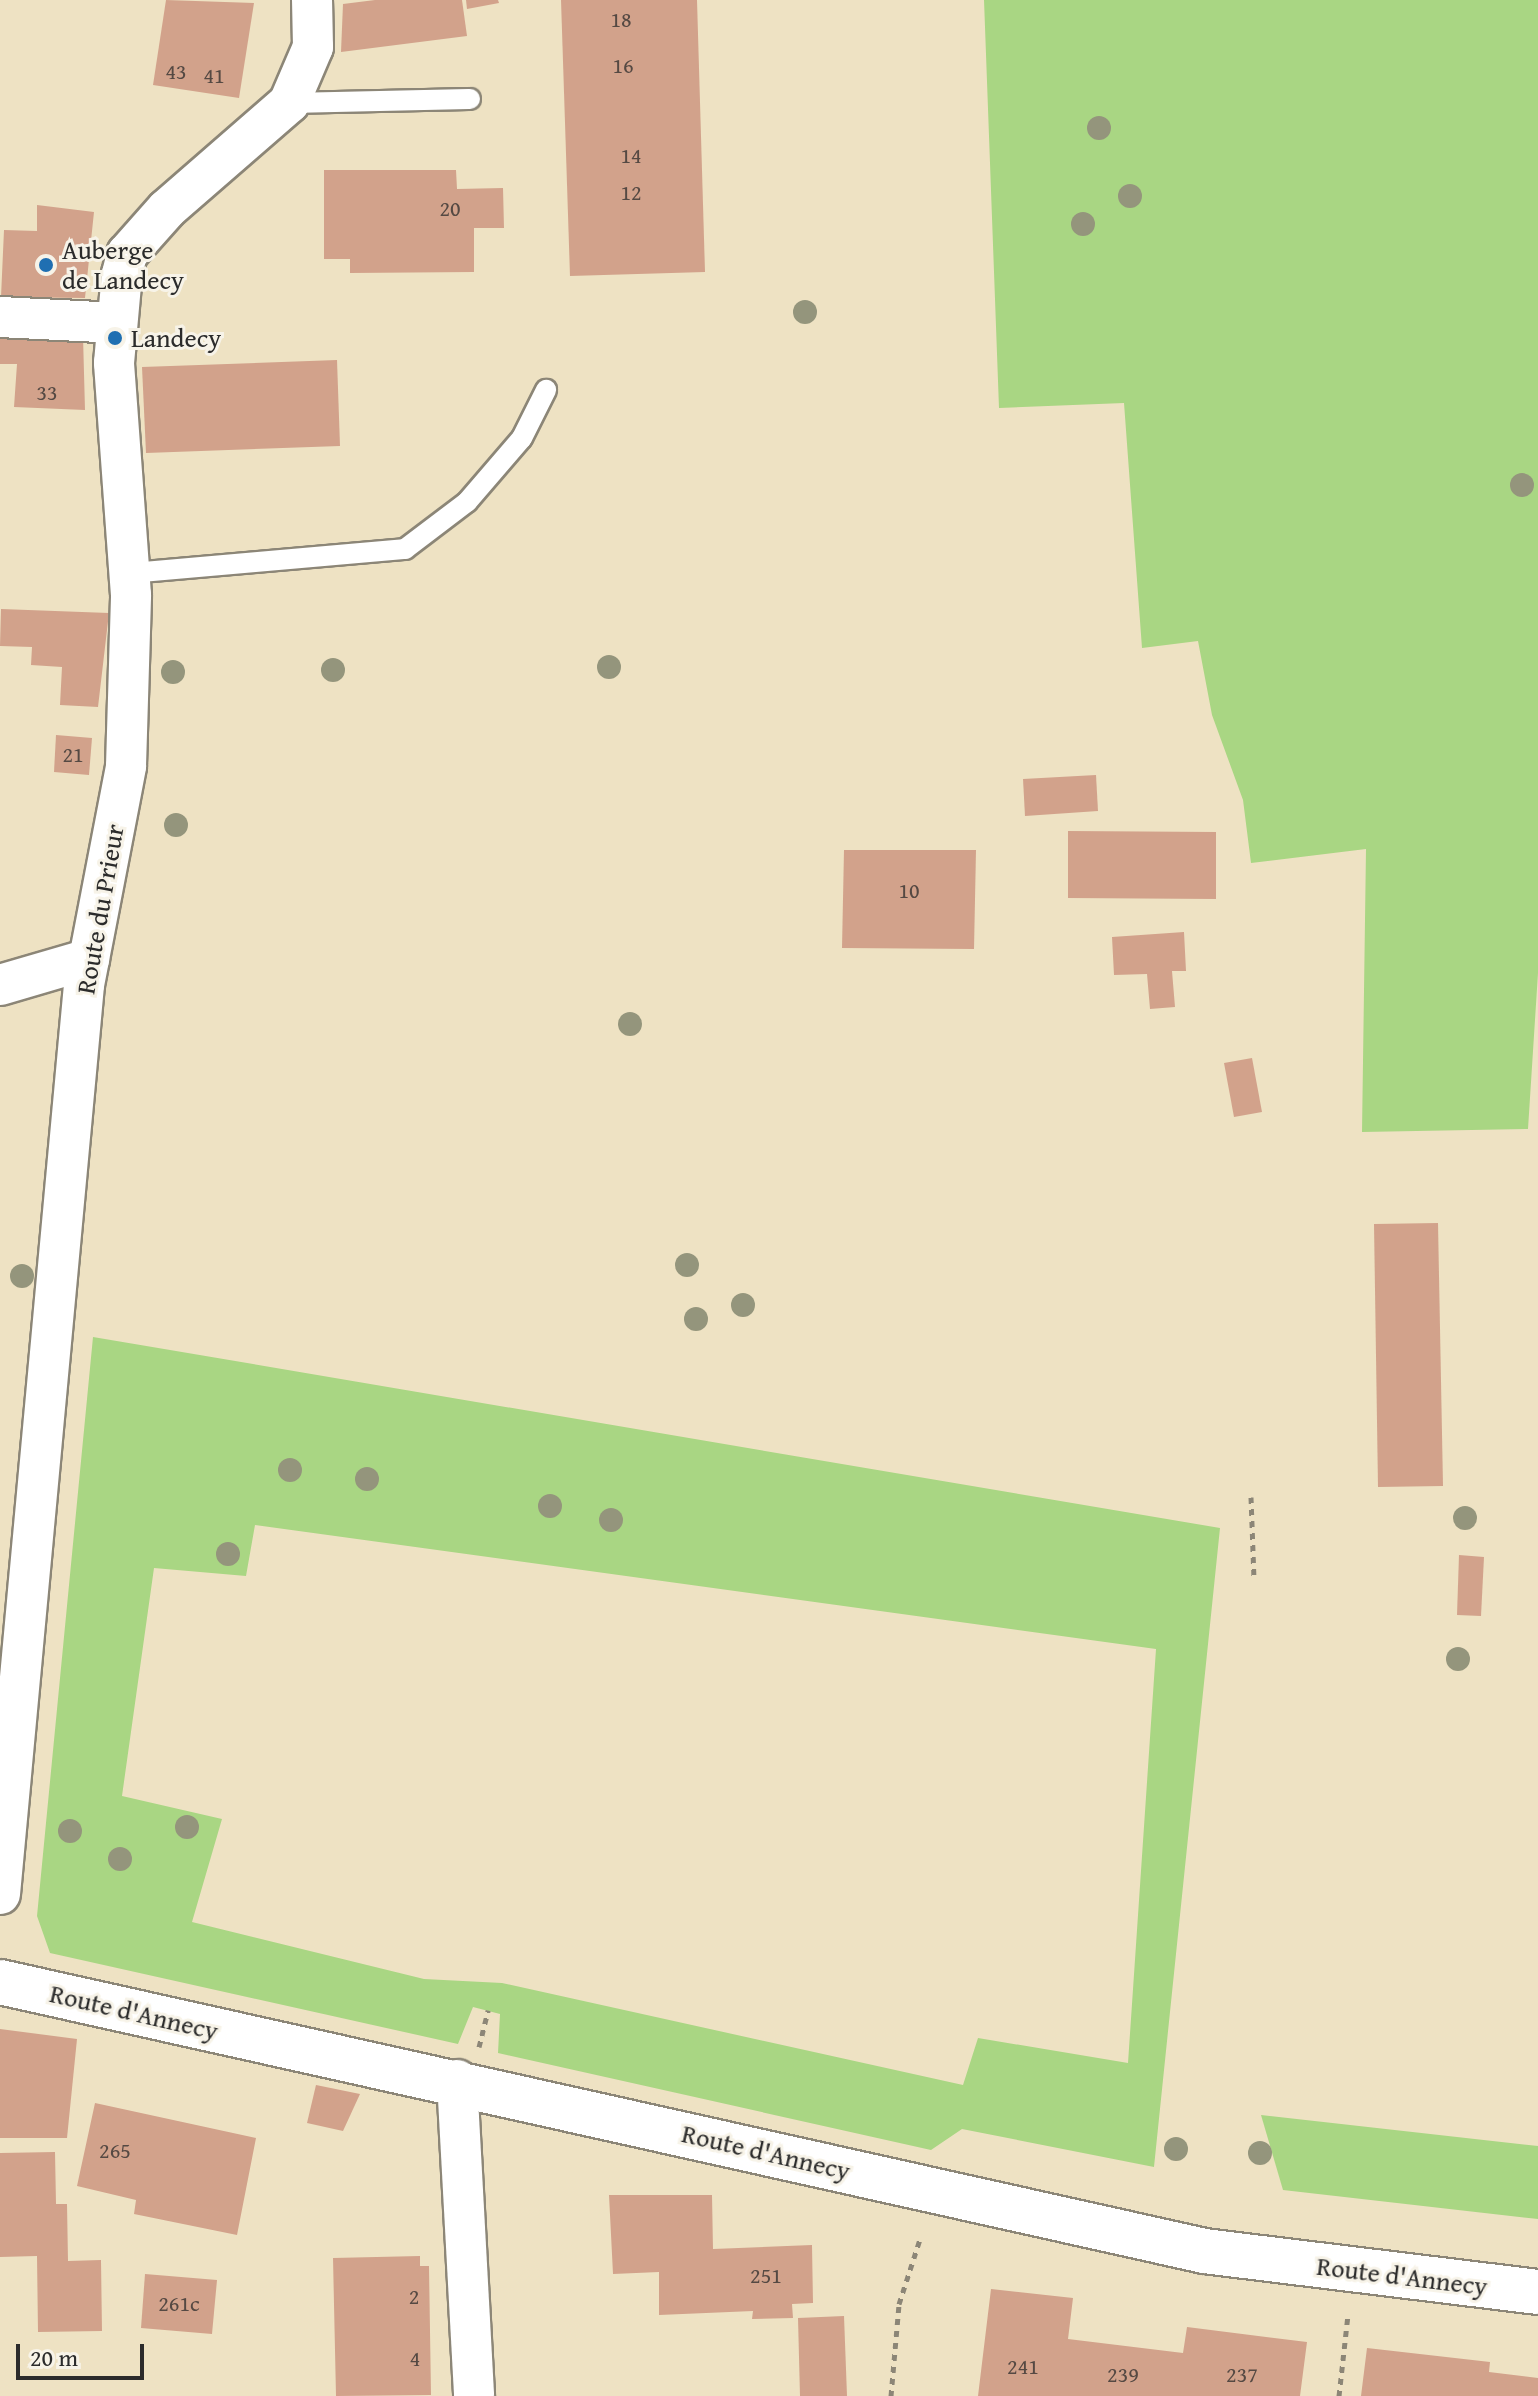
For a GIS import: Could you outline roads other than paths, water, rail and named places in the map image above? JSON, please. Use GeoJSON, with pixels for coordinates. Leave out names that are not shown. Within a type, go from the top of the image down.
{"type":"FeatureCollection","features":[{"type":"Feature","properties":{"kind":"street","name":"Route du Prieur"},"geometry":{"type":"LineString","coordinates":[[0,1894],[89,959],[126,766],[131,573],[115,421],[117,323],[122,274],[137,239],[289,103],[313,47],[312,0]]}},
{"type":"Feature","properties":{"kind":"street"},"geometry":{"type":"LineString","coordinates":[[0,317],[117,323]]}},
{"type":"Feature","properties":{"kind":"street"},"geometry":{"type":"LineString","coordinates":[[0,985],[89,959]]}},
{"type":"Feature","properties":{"kind":"street","name":"Route d'Annecy"},"geometry":{"type":"LineString","coordinates":[[0,1982],[457,2080],[1204,2251],[1538,2292]]}},
{"type":"Feature","properties":{"kind":"street"},"geometry":{"type":"LineString","coordinates":[[457,2080],[474,2396]]}},
{"type":"Feature","properties":{"kind":"lane"},"geometry":{"type":"LineString","coordinates":[[289,103],[470,99]]}},
{"type":"Feature","properties":{"kind":"lane"},"geometry":{"type":"LineString","coordinates":[[131,573],[405,549],[467,502],[522,438],[546,390]]}},
{"type":"Feature","properties":{"kind":"place","name":"Auberge de Landecy"},"geometry":{"type":"Point","coordinates":[46,265]}},
{"type":"Feature","properties":{"kind":"place","name":"Landecy"},"geometry":{"type":"Point","coordinates":[115,338]}}]}
